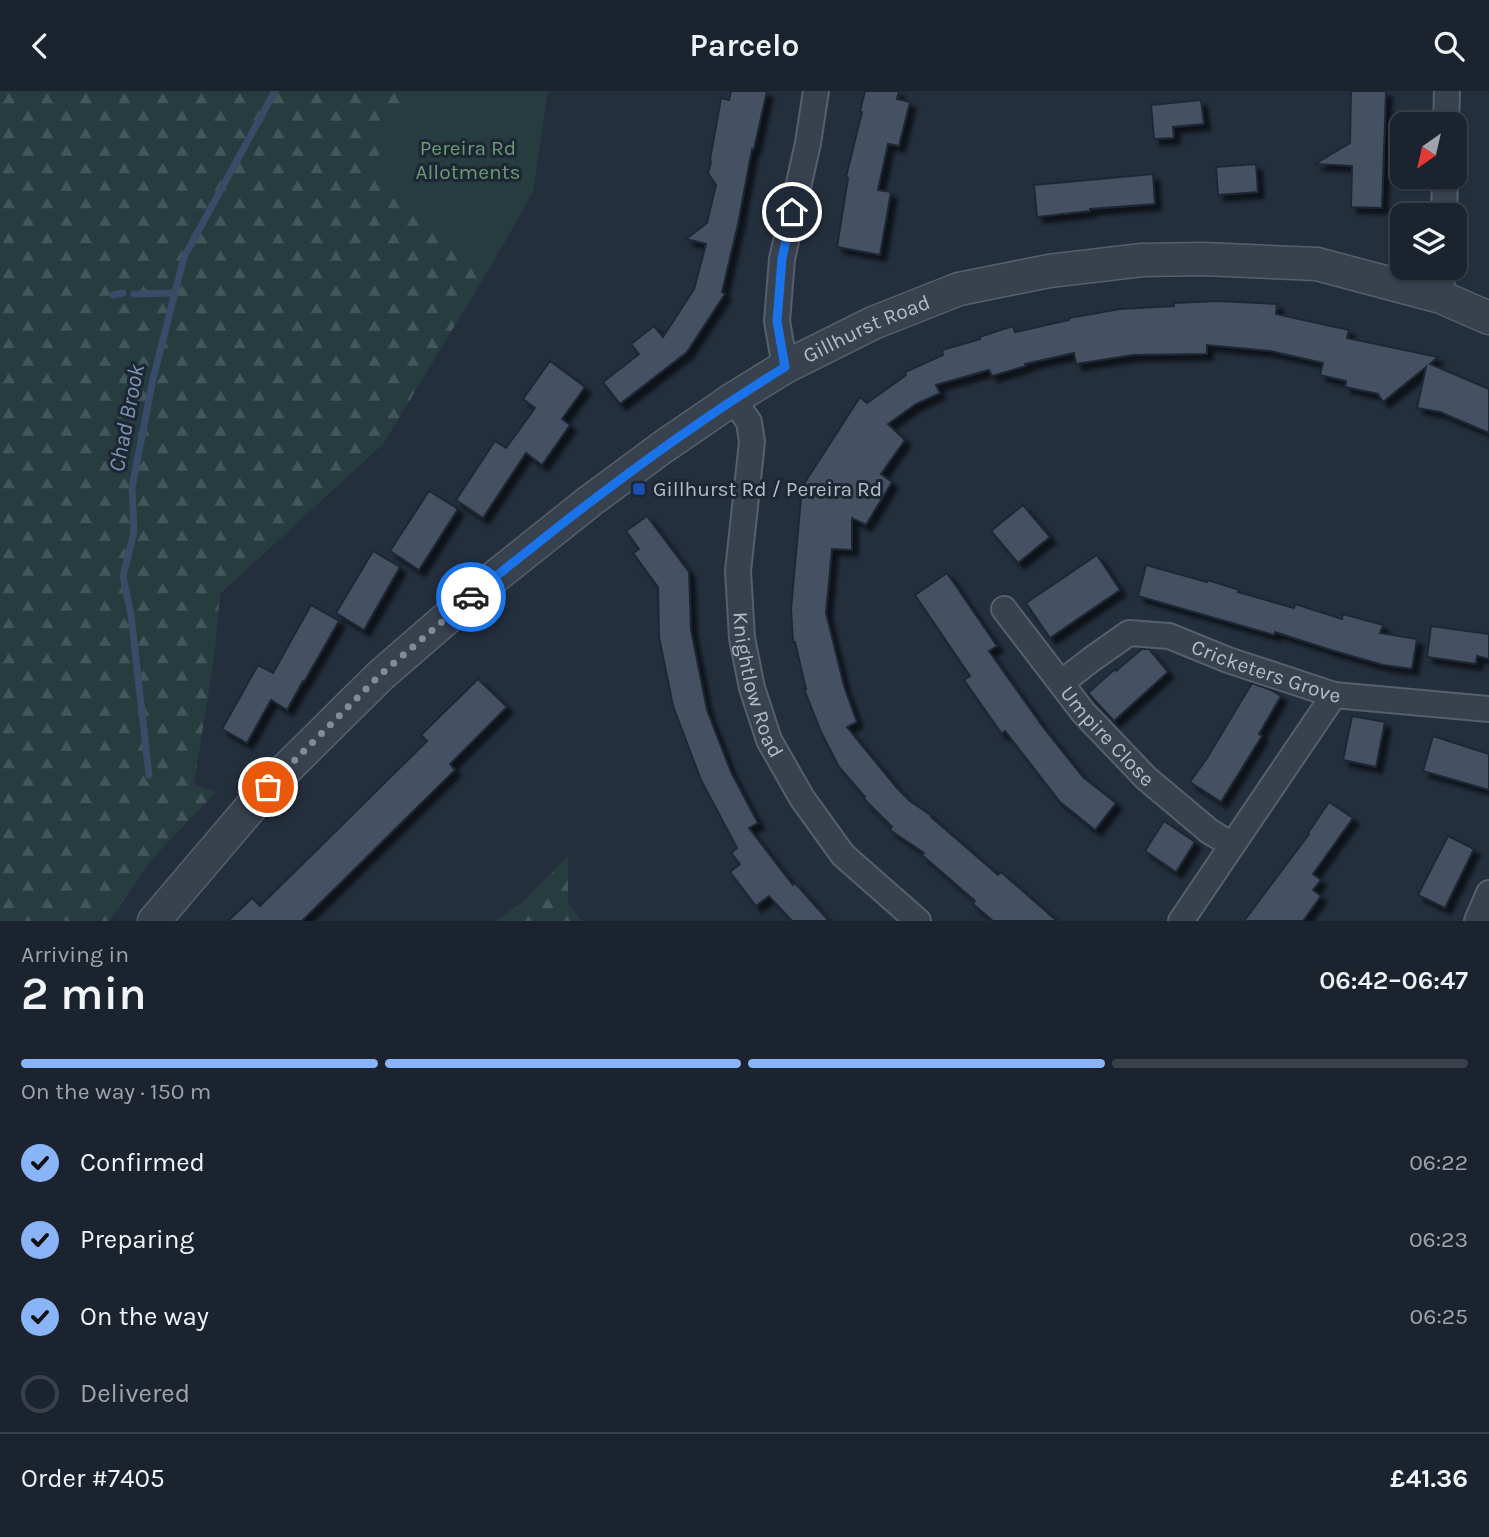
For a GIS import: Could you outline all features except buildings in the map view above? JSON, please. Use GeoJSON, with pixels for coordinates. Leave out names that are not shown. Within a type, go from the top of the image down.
{"type":"FeatureCollection","features":[{"type":"Feature","properties":{"kind":"street"},"geometry":{"type":"LineString","coordinates":[[785,367],[777,321],[782,259],[808,143],[816,91]]}},
{"type":"Feature","properties":{"kind":"street"},"geometry":{"type":"LineString","coordinates":[[1446,112],[1447,91]]}},
{"type":"Feature","properties":{"kind":"street","name":"Gillhurst Road"},"geometry":{"type":"LineString","coordinates":[[154,921],[268,787],[380,675],[486,584],[590,501],[733,399],[785,367],[873,323],[959,289],[1049,271],[1142,260],[1204,258],[1317,264],[1442,282],[1489,318]]}},
{"type":"Feature","properties":{"kind":"street","name":"Knightlow Road"},"geometry":{"type":"LineString","coordinates":[[733,399],[749,422],[752,442],[738,571],[742,638],[752,688],[769,740],[802,798],[844,855],[918,921]]}},
{"type":"Feature","properties":{"kind":"street","name":"Umpire Close"},"geometry":{"type":"LineString","coordinates":[[1004,609],[1083,712],[1146,778],[1209,831],[1232,845]]}},
{"type":"Feature","properties":{"kind":"street","name":"Cricketers Grove"},"geometry":{"type":"LineString","coordinates":[[1061,683],[1129,633],[1169,636],[1228,660],[1334,695],[1489,709]]}},
{"type":"Feature","properties":{"kind":"street"},"geometry":{"type":"LineString","coordinates":[[1181,921],[1334,695]]}},
{"type":"Feature","properties":{"kind":"street"},"geometry":{"type":"LineString","coordinates":[[1477,921],[1489,893]]}},
{"type":"Feature","properties":{"kind":"green space"},"geometry":{"type":"Polygon","coordinates":[[[0,91],[434,91],[533,192],[384,443],[220,594],[214,658],[194,784],[216,792],[153,858],[109,921],[0,921],[0,91]]]}},
{"type":"Feature","properties":{"kind":"green space","name":"Pereira Rd Allotments"},"geometry":{"type":"Polygon","coordinates":[[[406,91],[548,91],[533,192],[489,269],[374,167],[406,91]]]}},
{"type":"Feature","properties":{"kind":"green space"},"geometry":{"type":"Polygon","coordinates":[[[568,856],[568,903],[582,921],[496,921],[523,902],[568,856]]]}},
{"type":"Feature","properties":{"kind":"waterway","name":"Chad Brook"},"geometry":{"type":"LineString","coordinates":[[149,775],[131,615],[123,576],[134,532],[132,488],[153,379],[184,257],[275,91]]}},
{"type":"Feature","properties":{"kind":"waterway"},"geometry":{"type":"LineString","coordinates":[[113,295],[123,293]]}},
{"type":"Feature","properties":{"kind":"waterway"},"geometry":{"type":"LineString","coordinates":[[134,294],[175,293]]}},
{"type":"Feature","properties":{"kind":"way so far"},"geometry":{"type":"LineString","coordinates":[[268,787],[380,675],[471,597]]}},
{"type":"Feature","properties":{"kind":"place","name":"Gillhurst Rd / Pereira Rd"},"geometry":{"type":"Point","coordinates":[639,489]}},
{"type":"Feature","properties":{"kind":"route"},"geometry":{"type":"LineString","coordinates":[[471,597],[590,501],[663,447],[785,367],[777,321],[782,259],[792,212]]}}]}
